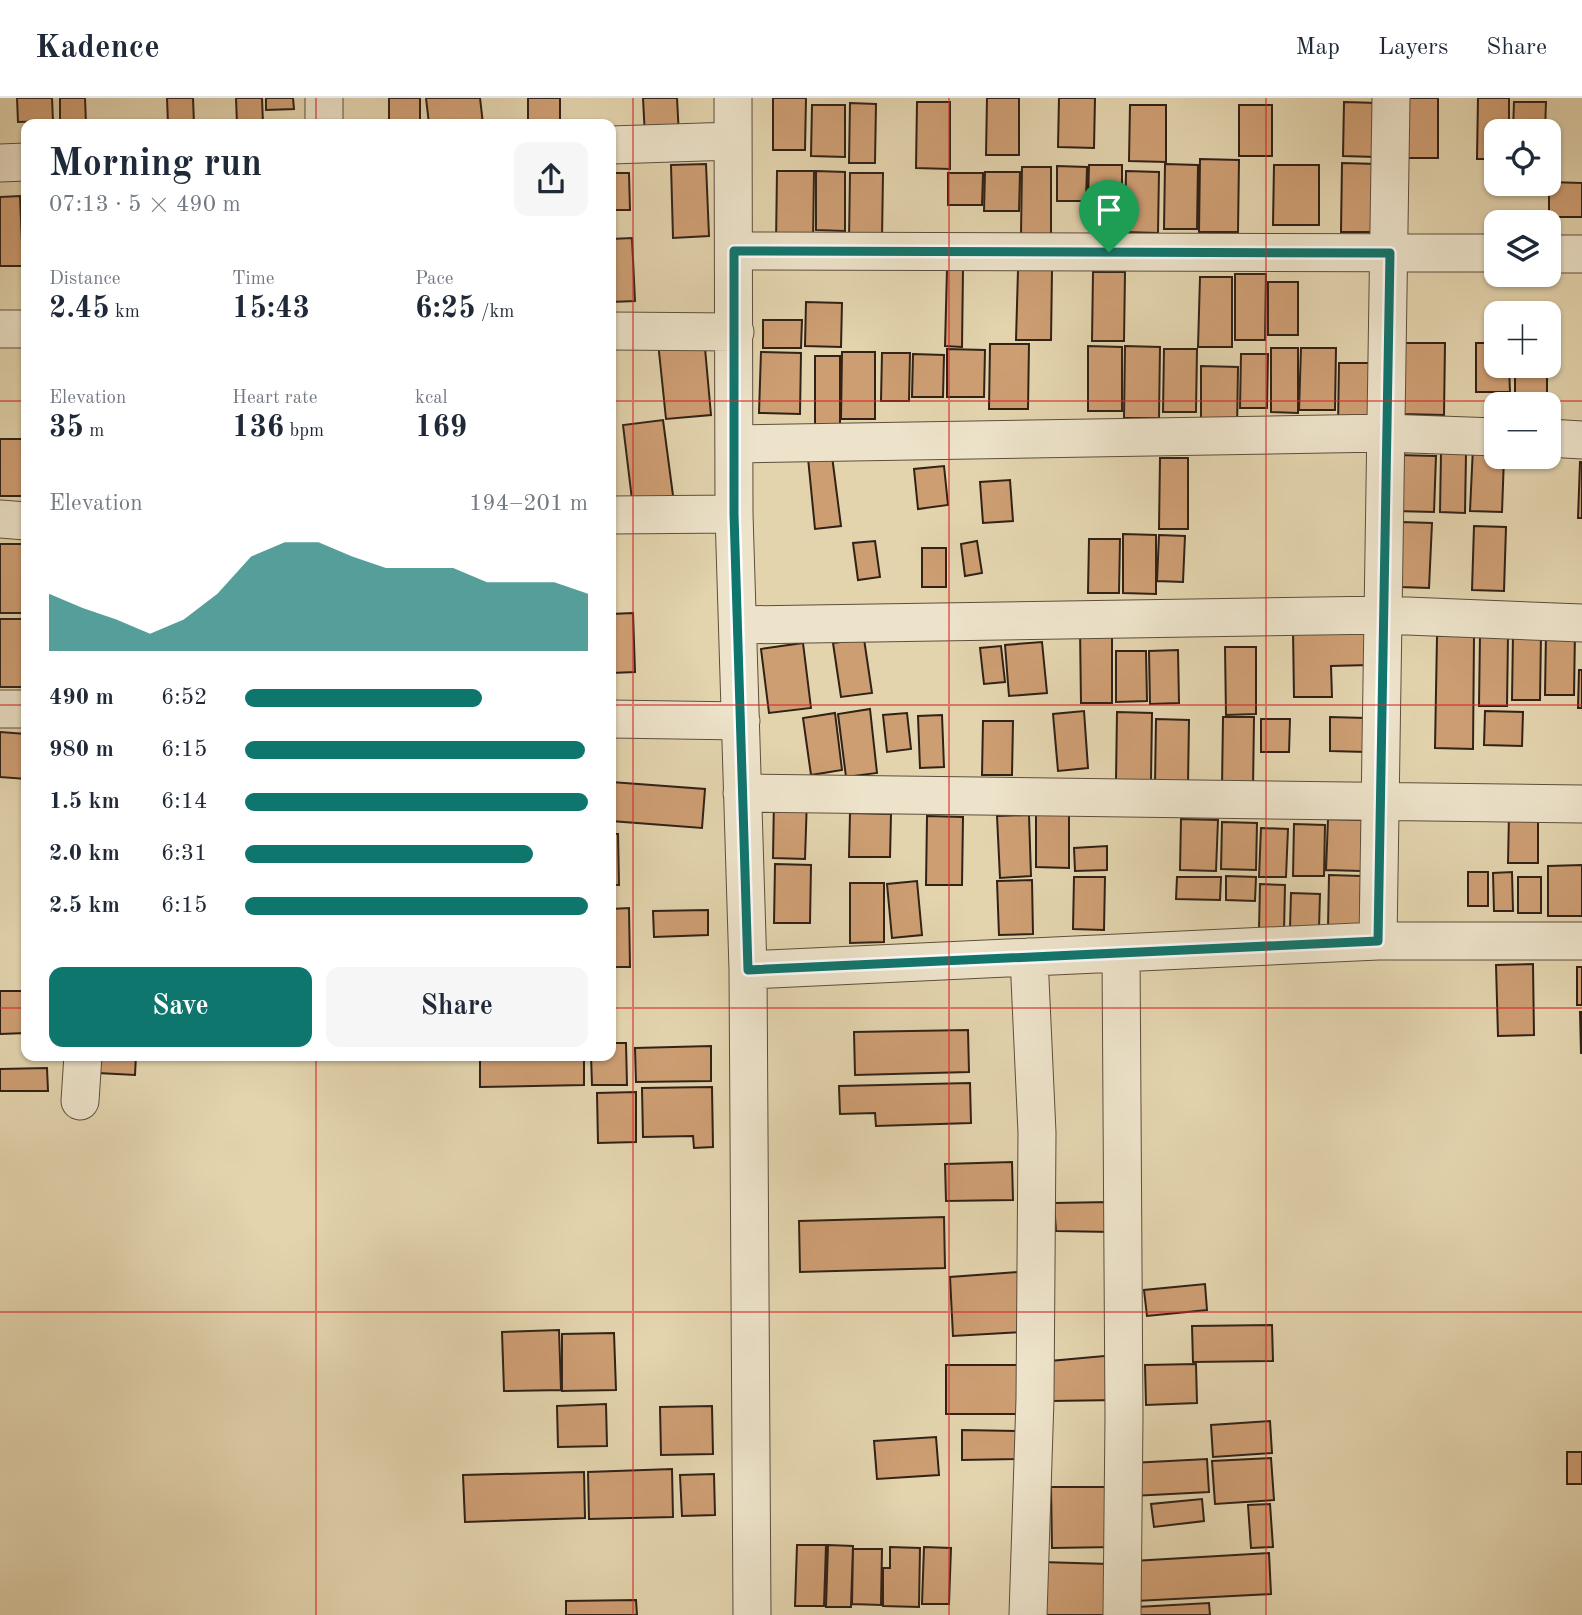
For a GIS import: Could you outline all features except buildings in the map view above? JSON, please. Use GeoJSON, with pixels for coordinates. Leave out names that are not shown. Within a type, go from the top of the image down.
{"type":"FeatureCollection","features":[{"type":"Feature","properties":{"kind":"street"},"geometry":{"type":"LineString","coordinates":[[324,98],[324,119]]}},
{"type":"Feature","properties":{"kind":"street"},"geometry":{"type":"LineString","coordinates":[[733,98],[736,444],[734,514],[748,970],[752,1615]]}},
{"type":"Feature","properties":{"kind":"street"},"geometry":{"type":"LineString","coordinates":[[1378,941],[1391,98]]}},
{"type":"Feature","properties":{"kind":"street"},"geometry":{"type":"LineString","coordinates":[[616,145],[733,141]]}},
{"type":"Feature","properties":{"kind":"street"},"geometry":{"type":"LineString","coordinates":[[0,163],[21,162]]}},
{"type":"Feature","properties":{"kind":"street"},"geometry":{"type":"LineString","coordinates":[[734,251],[1484,253]]}},
{"type":"Feature","properties":{"kind":"street"},"geometry":{"type":"LineString","coordinates":[[1561,254],[1582,254]]}},
{"type":"Feature","properties":{"kind":"street"},"geometry":{"type":"LineString","coordinates":[[0,329],[21,330]]}},
{"type":"Feature","properties":{"kind":"street"},"geometry":{"type":"LineString","coordinates":[[616,331],[735,332]]}},
{"type":"Feature","properties":{"kind":"street"},"geometry":{"type":"LineString","coordinates":[[736,444],[1384,433],[1484,437]]}},
{"type":"Feature","properties":{"kind":"street"},"geometry":{"type":"LineString","coordinates":[[1561,439],[1582,440]]}},
{"type":"Feature","properties":{"kind":"street"},"geometry":{"type":"LineString","coordinates":[[616,515],[734,514]]}},
{"type":"Feature","properties":{"kind":"street"},"geometry":{"type":"LineString","coordinates":[[0,519],[21,521]]}},
{"type":"Feature","properties":{"kind":"street"},"geometry":{"type":"LineString","coordinates":[[739,625],[1382,615],[1582,623]]}},
{"type":"Feature","properties":{"kind":"street"},"geometry":{"type":"LineString","coordinates":[[0,709],[21,709]]}},
{"type":"Feature","properties":{"kind":"street"},"geometry":{"type":"LineString","coordinates":[[616,719],[741,721]]}},
{"type":"Feature","properties":{"kind":"street"},"geometry":{"type":"LineString","coordinates":[[742,793],[1582,804]]}},
{"type":"Feature","properties":{"kind":"street"},"geometry":{"type":"LineString","coordinates":[[748,970],[1378,941],[1582,941]]}},
{"type":"Feature","properties":{"kind":"street"},"geometry":{"type":"LineString","coordinates":[[1121,953],[1124,1404],[1122,1615]]}},
{"type":"Feature","properties":{"kind":"street"},"geometry":{"type":"LineString","coordinates":[[1028,1615],[1035,1399],[1037,1133],[1029,957]]}},
{"type":"Feature","properties":{"kind":"street"},"geometry":{"type":"LineString","coordinates":[[80,1101],[83,1061]]}},
{"type":"Feature","properties":{"kind":"route"},"geometry":{"type":"LineString","coordinates":[[734,251],[1109,252],[1390,253],[1384,433],[1378,941],[748,970],[734,514],[734,251]]}}]}
